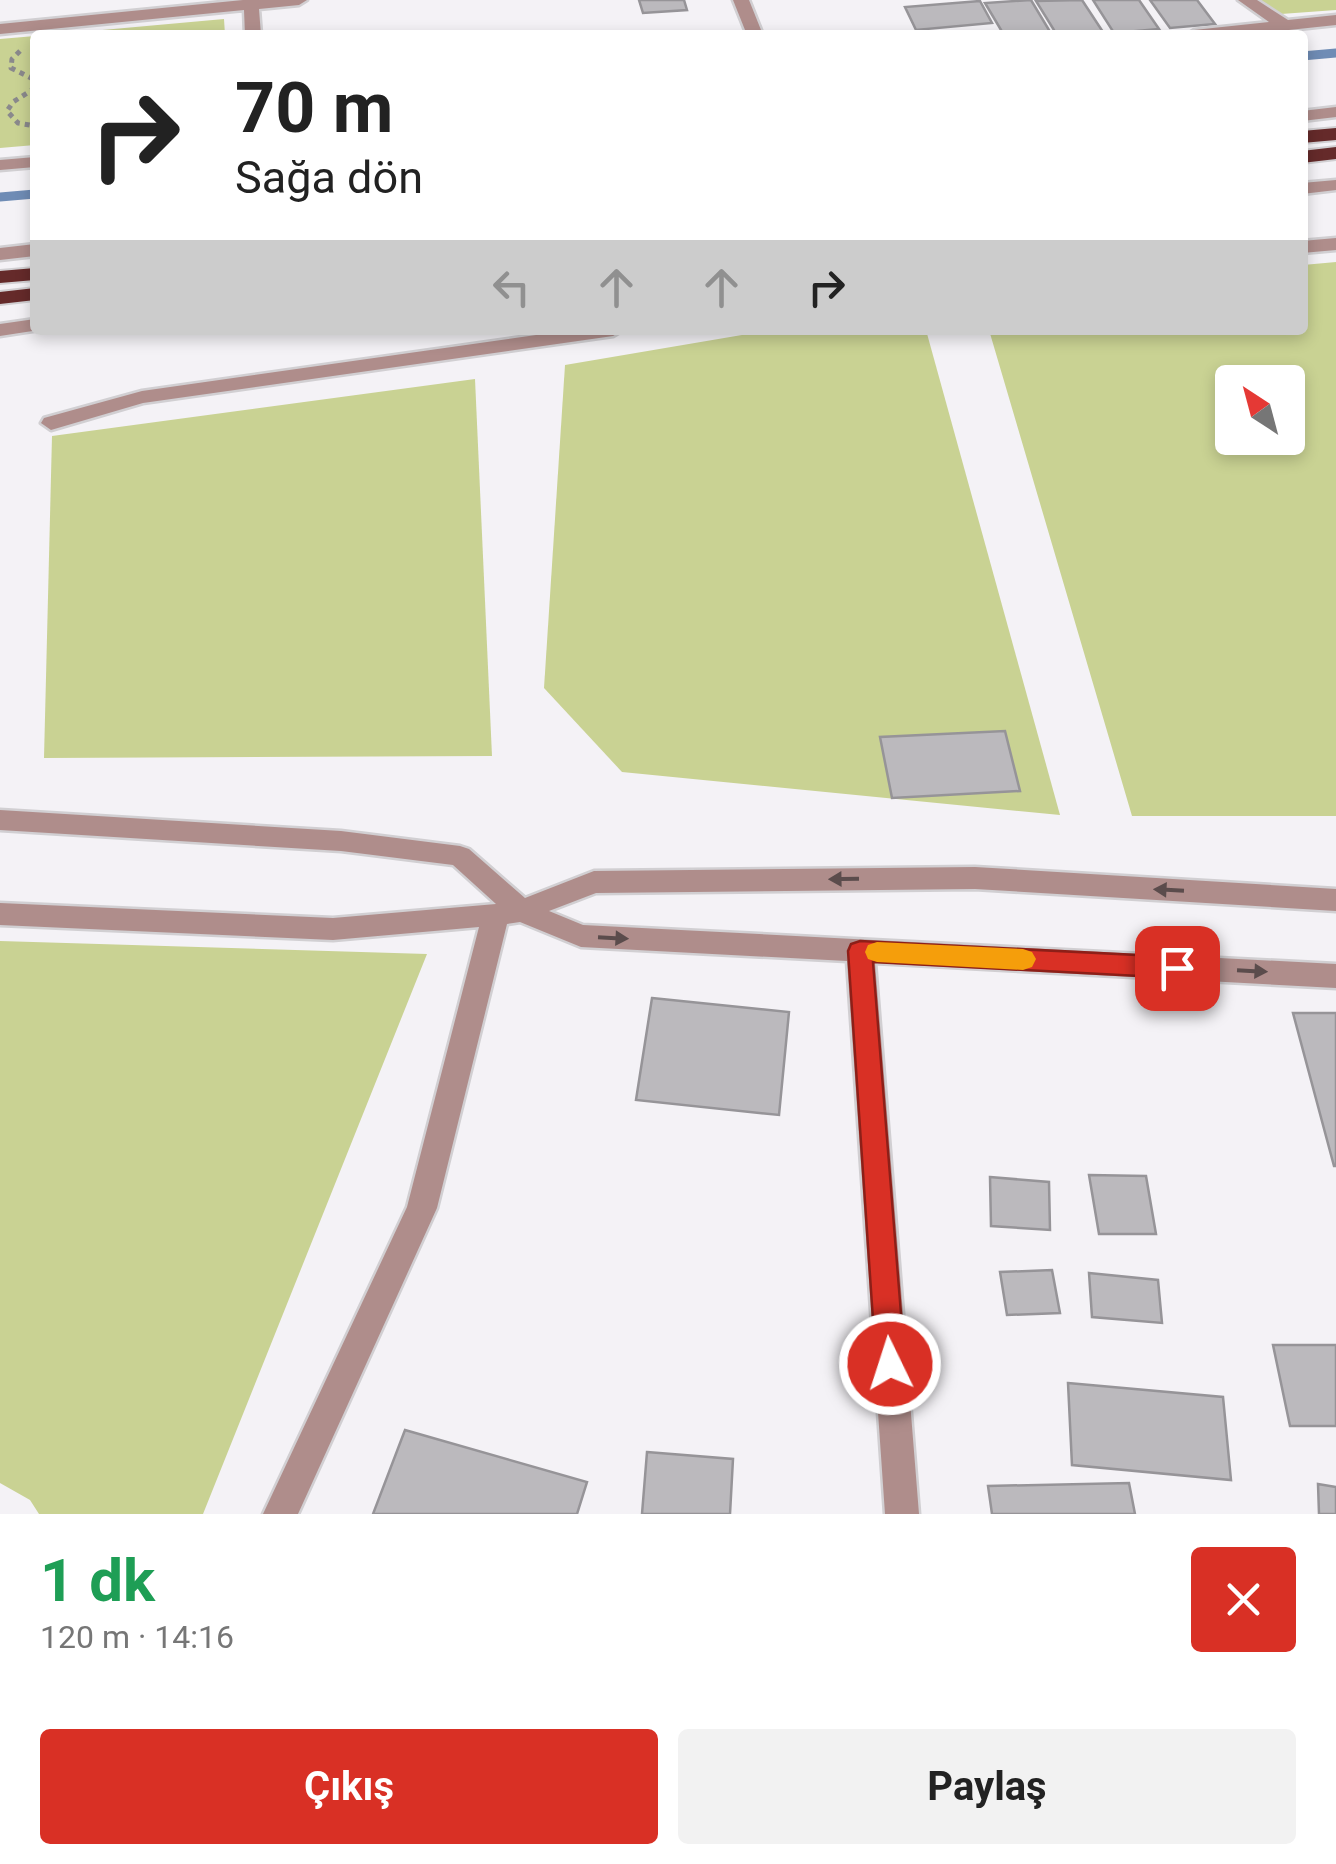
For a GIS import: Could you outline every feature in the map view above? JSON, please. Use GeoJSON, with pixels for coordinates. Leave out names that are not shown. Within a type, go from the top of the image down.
{"type":"FeatureCollection","features":[{"type":"Feature","properties":{"kind":"highway"},"geometry":{"type":"LineString","coordinates":[[1308,137],[1336,134]]}},
{"type":"Feature","properties":{"kind":"highway"},"geometry":{"type":"LineString","coordinates":[[0,278],[30,275]]}},
{"type":"Feature","properties":{"kind":"highway"},"geometry":{"type":"LineString","coordinates":[[0,298],[30,295]]}},
{"type":"Feature","properties":{"kind":"street"},"geometry":{"type":"LineString","coordinates":[[0,29],[299,0]]}},
{"type":"Feature","properties":{"kind":"street"},"geometry":{"type":"LineString","coordinates":[[741,0],[753,30]]}},
{"type":"Feature","properties":{"kind":"street"},"geometry":{"type":"LineString","coordinates":[[1246,0],[1284,25]]}},
{"type":"Feature","properties":{"kind":"street"},"geometry":{"type":"LineString","coordinates":[[251,3],[253,30]]}},
{"type":"Feature","properties":{"kind":"street"},"geometry":{"type":"LineString","coordinates":[[1239,30],[1336,20]]}},
{"type":"Feature","properties":{"kind":"street"},"geometry":{"type":"LineString","coordinates":[[1308,115],[1336,112]]}},
{"type":"Feature","properties":{"kind":"street"},"geometry":{"type":"LineString","coordinates":[[0,165],[30,162]]}},
{"type":"Feature","properties":{"kind":"street"},"geometry":{"type":"LineString","coordinates":[[1308,188],[1336,186]]}},
{"type":"Feature","properties":{"kind":"street"},"geometry":{"type":"LineString","coordinates":[[1308,247],[1336,244]]}},
{"type":"Feature","properties":{"kind":"street"},"geometry":{"type":"LineString","coordinates":[[0,254],[30,251]]}},
{"type":"Feature","properties":{"kind":"street"},"geometry":{"type":"LineString","coordinates":[[0,330],[30,327]]}},
{"type":"Feature","properties":{"kind":"street"},"geometry":{"type":"LineString","coordinates":[[51,422],[142,397],[578,335]]}},
{"type":"Feature","properties":{"kind":"street"},"geometry":{"type":"LineString","coordinates":[[0,820],[341,840],[460,856],[508,913],[581,936],[1336,976]]}},
{"type":"Feature","properties":{"kind":"street"},"geometry":{"type":"LineString","coordinates":[[0,914],[333,929],[508,913],[594,882],[974,878],[1336,900]]}},
{"type":"Feature","properties":{"kind":"street"},"geometry":{"type":"LineString","coordinates":[[280,1514],[422,1208],[508,913]]}},
{"type":"Feature","properties":{"kind":"street"},"geometry":{"type":"LineString","coordinates":[[860,951],[902,1514]]}},
{"type":"Feature","properties":{"kind":"path"},"geometry":{"type":"LineString","coordinates":[[0,62],[29,46]]}},
{"type":"Feature","properties":{"kind":"path"},"geometry":{"type":"LineString","coordinates":[[15,54],[11,68],[30,78]]}},
{"type":"Feature","properties":{"kind":"path"},"geometry":{"type":"LineString","coordinates":[[30,91],[13,102],[8,112],[18,123],[30,125]]}},
{"type":"Feature","properties":{"kind":"green space"},"geometry":{"type":"Polygon","coordinates":[[[1251,0],[1336,0],[1336,10],[1281,14],[1251,0]]]}},
{"type":"Feature","properties":{"kind":"green space"},"geometry":{"type":"Polygon","coordinates":[[[224,19],[225,30],[102,30],[224,19]]]}},
{"type":"Feature","properties":{"kind":"green space"},"geometry":{"type":"Polygon","coordinates":[[[30,36],[30,145],[0,148],[0,39],[30,36]]]}},
{"type":"Feature","properties":{"kind":"green space"},"geometry":{"type":"Polygon","coordinates":[[[1336,262],[1336,816],[1132,816],[990,335],[1308,335],[1308,265],[1336,262]]]}},
{"type":"Feature","properties":{"kind":"green space"},"geometry":{"type":"Polygon","coordinates":[[[742,335],[927,335],[1060,815],[622,772],[544,688],[565,365],[742,335]]]}},
{"type":"Feature","properties":{"kind":"green space"},"geometry":{"type":"Polygon","coordinates":[[[475,379],[492,756],[44,758],[52,436],[475,379]]]}},
{"type":"Feature","properties":{"kind":"green space"},"geometry":{"type":"Polygon","coordinates":[[[0,941],[427,954],[203,1514],[39,1514],[30,1500],[0,1483],[0,941]]]}},
{"type":"Feature","properties":{"kind":"building"},"geometry":{"type":"Polygon","coordinates":[[[639,0],[684,0],[687,10],[643,13],[639,0]]]}},
{"type":"Feature","properties":{"kind":"building"},"geometry":{"type":"Polygon","coordinates":[[[1031,0],[1049,30],[1001,30],[985,3],[1031,0]]]}},
{"type":"Feature","properties":{"kind":"building"},"geometry":{"type":"Polygon","coordinates":[[[1082,0],[1102,30],[1054,30],[1036,1],[1082,0]]]}},
{"type":"Feature","properties":{"kind":"building"},"geometry":{"type":"Polygon","coordinates":[[[1093,0],[1139,0],[1159,29],[1148,30],[1112,30],[1093,0]]]}},
{"type":"Feature","properties":{"kind":"building"},"geometry":{"type":"Polygon","coordinates":[[[1150,0],[1197,0],[1215,24],[1170,28],[1150,0]]]}},
{"type":"Feature","properties":{"kind":"building"},"geometry":{"type":"Polygon","coordinates":[[[980,1],[992,23],[916,30],[905,7],[980,1]]]}},
{"type":"Feature","properties":{"kind":"building"},"geometry":{"type":"Polygon","coordinates":[[[1005,731],[1020,791],[892,798],[880,737],[1005,731]]]}},
{"type":"Feature","properties":{"kind":"building"},"geometry":{"type":"Polygon","coordinates":[[[652,998],[789,1012],[779,1115],[636,1100],[652,998]]]}},
{"type":"Feature","properties":{"kind":"building"},"geometry":{"type":"Polygon","coordinates":[[[1293,1013],[1336,1013],[1336,1166],[1334,1166],[1293,1013]]]}},
{"type":"Feature","properties":{"kind":"building"},"geometry":{"type":"Polygon","coordinates":[[[1089,1175],[1146,1176],[1156,1234],[1099,1234],[1089,1175]]]}},
{"type":"Feature","properties":{"kind":"building"},"geometry":{"type":"Polygon","coordinates":[[[990,1177],[1049,1182],[1050,1230],[991,1226],[990,1177]]]}},
{"type":"Feature","properties":{"kind":"building"},"geometry":{"type":"Polygon","coordinates":[[[1052,1270],[1060,1313],[1007,1315],[1000,1272],[1052,1270]]]}},
{"type":"Feature","properties":{"kind":"building"},"geometry":{"type":"Polygon","coordinates":[[[1089,1273],[1158,1280],[1162,1323],[1092,1317],[1089,1273]]]}},
{"type":"Feature","properties":{"kind":"building"},"geometry":{"type":"Polygon","coordinates":[[[1273,1345],[1336,1345],[1336,1426],[1290,1426],[1273,1345]]]}},
{"type":"Feature","properties":{"kind":"building"},"geometry":{"type":"Polygon","coordinates":[[[1068,1383],[1223,1397],[1231,1480],[1072,1465],[1068,1383]]]}},
{"type":"Feature","properties":{"kind":"building"},"geometry":{"type":"Polygon","coordinates":[[[405,1430],[587,1482],[577,1514],[373,1514],[405,1430]]]}},
{"type":"Feature","properties":{"kind":"building"},"geometry":{"type":"Polygon","coordinates":[[[647,1452],[733,1459],[730,1514],[642,1514],[647,1452]]]}},
{"type":"Feature","properties":{"kind":"building"},"geometry":{"type":"Polygon","coordinates":[[[1129,1483],[1135,1514],[992,1514],[988,1486],[1129,1483]]]}},
{"type":"Feature","properties":{"kind":"building"},"geometry":{"type":"Polygon","coordinates":[[[1318,1484],[1336,1487],[1336,1514],[1319,1514],[1318,1484]]]}},
{"type":"Feature","properties":{"kind":"waterway"},"geometry":{"type":"LineString","coordinates":[[1308,55],[1336,53]]}},
{"type":"Feature","properties":{"kind":"waterway"},"geometry":{"type":"LineString","coordinates":[[0,197],[30,194]]}},
{"type":"Feature","properties":{"kind":"slow traffic"},"geometry":{"type":"LineString","coordinates":[[877,952],[1023,959]]}},
{"type":"Feature","properties":{"kind":"route"},"geometry":{"type":"LineString","coordinates":[[890,1364],[860,951],[1177,968]]}}]}
